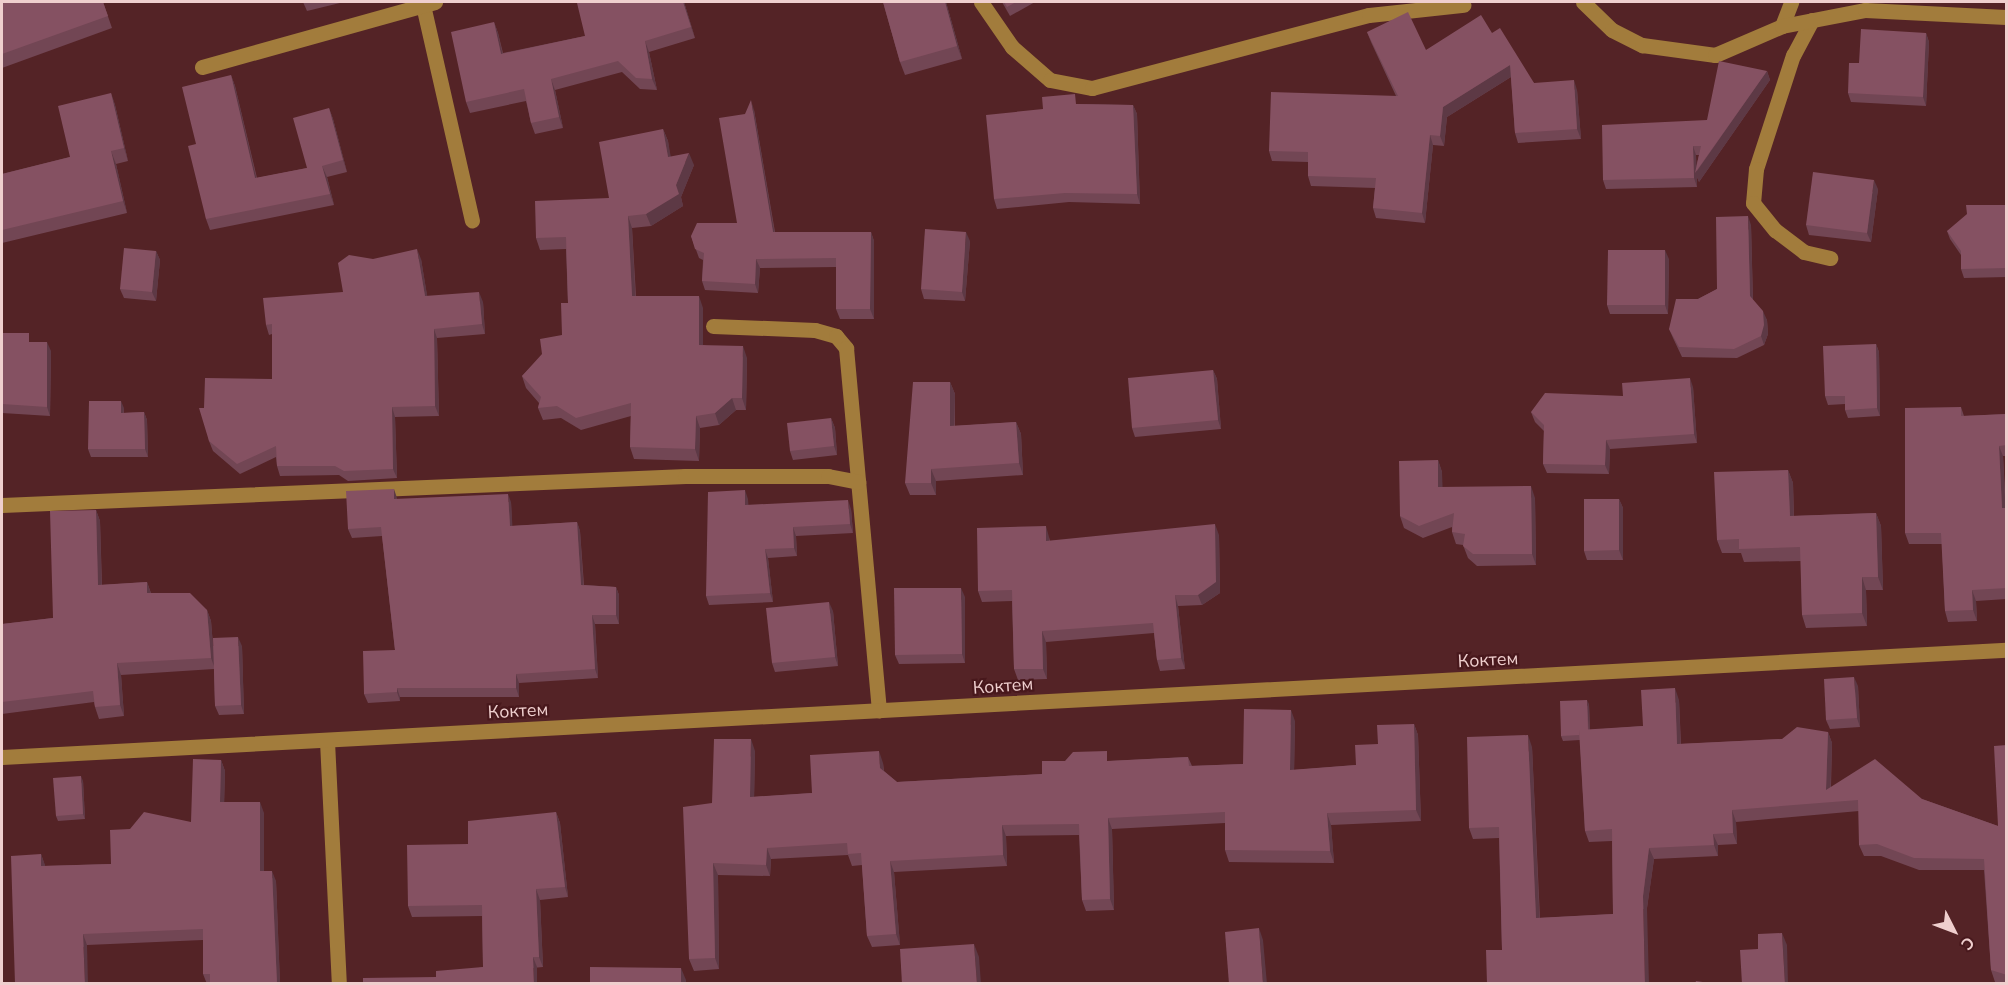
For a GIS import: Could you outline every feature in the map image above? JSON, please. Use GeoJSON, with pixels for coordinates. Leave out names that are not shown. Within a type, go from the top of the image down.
{"type":"FeatureCollection","features":[{"type":"Feature","properties":{"kind":"street"},"geometry":{"type":"LineString","coordinates":[[981,2],[1012,47],[1050,80],[1092,88],[1369,15],[1463,5]]}},
{"type":"Feature","properties":{"kind":"street"},"geometry":{"type":"LineString","coordinates":[[1583,2],[1612,30],[1642,45],[1679,53],[1716,55],[1782,26],[1865,10],[2007,16]]}},
{"type":"Feature","properties":{"kind":"street"},"geometry":{"type":"LineString","coordinates":[[1782,26],[1791,2]]}},
{"type":"Feature","properties":{"kind":"street"},"geometry":{"type":"LineString","coordinates":[[202,67],[429,3],[472,220]]}},
{"type":"Feature","properties":{"kind":"street"},"geometry":{"type":"LineString","coordinates":[[1812,20],[1793,56],[1756,169],[1753,204],[1775,230],[1804,252],[1830,258]]}},
{"type":"Feature","properties":{"kind":"street"},"geometry":{"type":"LineString","coordinates":[[713,326],[783,326],[836,336],[846,348],[850,372],[879,711]]}},
{"type":"Feature","properties":{"kind":"street"},"geometry":{"type":"LineString","coordinates":[[2,505],[685,476],[828,476],[858,482]]}},
{"type":"Feature","properties":{"kind":"street","name":"Коктем"},"geometry":{"type":"LineString","coordinates":[[2,757],[2007,650]]}},
{"type":"Feature","properties":{"kind":"street"},"geometry":{"type":"LineString","coordinates":[[327,741],[339,984]]}},
{"type":"Feature","properties":{"kind":"building"},"geometry":{"type":"Polygon","coordinates":[[[2,2],[103,2],[108,16],[2,54],[2,2]]]}},
{"type":"Feature","properties":{"kind":"building"},"geometry":{"type":"Polygon","coordinates":[[[683,2],[691,27],[645,41],[652,79],[636,78],[618,61],[551,79],[559,117],[531,123],[524,89],[466,102],[451,32],[494,22],[501,54],[585,36],[577,3],[683,2]]]}},
{"type":"Feature","properties":{"kind":"building"},"geometry":{"type":"Polygon","coordinates":[[[883,2],[945,2],[957,46],[900,62],[883,2]]]}},
{"type":"Feature","properties":{"kind":"building"},"geometry":{"type":"Polygon","coordinates":[[[1004,2],[1016,2],[1007,7],[1004,2]]]}},
{"type":"Feature","properties":{"kind":"building"},"geometry":{"type":"Polygon","coordinates":[[[1408,12],[1426,50],[1481,15],[1492,33],[1500,28],[1534,83],[1574,80],[1577,129],[1515,133],[1510,65],[1443,107],[1440,136],[1430,135],[1422,213],[1373,208],[1376,178],[1308,176],[1308,152],[1269,151],[1271,92],[1398,96],[1367,32],[1408,12]]]}},
{"type":"Feature","properties":{"kind":"building"},"geometry":{"type":"Polygon","coordinates":[[[1861,29],[1926,33],[1923,97],[1848,93],[1849,63],[1859,63],[1861,29]]]}},
{"type":"Feature","properties":{"kind":"building"},"geometry":{"type":"Polygon","coordinates":[[[1719,61],[1767,71],[1695,173],[1701,146],[1693,146],[1694,178],[1603,180],[1602,125],[1707,120],[1719,61]]]}},
{"type":"Feature","properties":{"kind":"building"},"geometry":{"type":"Polygon","coordinates":[[[231,75],[255,178],[307,168],[293,118],[329,108],[343,160],[322,166],[330,194],[206,219],[188,146],[196,144],[182,87],[231,75]]]}},
{"type":"Feature","properties":{"kind":"building"},"geometry":{"type":"Polygon","coordinates":[[[111,93],[124,148],[111,151],[123,201],[2,230],[2,174],[70,157],[58,106],[111,93]]]}},
{"type":"Feature","properties":{"kind":"building"},"geometry":{"type":"Polygon","coordinates":[[[1075,94],[1076,104],[1133,105],[1137,194],[1065,193],[994,199],[986,115],[1043,109],[1042,97],[1075,94]]]}},
{"type":"Feature","properties":{"kind":"building"},"geometry":{"type":"Polygon","coordinates":[[[751,100],[773,232],[871,232],[870,309],[836,309],[836,258],[756,259],[755,284],[702,281],[704,253],[695,249],[691,236],[697,223],[737,223],[719,118],[745,114],[751,100]]]}},
{"type":"Feature","properties":{"kind":"building"},"geometry":{"type":"Polygon","coordinates":[[[663,129],[668,157],[689,153],[676,185],[679,194],[646,214],[628,216],[632,296],[699,296],[699,345],[743,346],[742,398],[732,398],[715,413],[696,416],[695,449],[630,447],[631,403],[576,418],[557,406],[538,408],[541,397],[522,376],[542,354],[540,339],[562,335],[561,303],[568,303],[566,237],[536,238],[535,201],[609,198],[599,142],[663,129]]]}},
{"type":"Feature","properties":{"kind":"building"},"geometry":{"type":"Polygon","coordinates":[[[1813,172],[1874,180],[1867,233],[1806,225],[1813,172]]]}},
{"type":"Feature","properties":{"kind":"building"},"geometry":{"type":"Polygon","coordinates":[[[1966,205],[2007,205],[2007,268],[1961,269],[1961,251],[1947,231],[1967,214],[1966,205]]]}},
{"type":"Feature","properties":{"kind":"building"},"geometry":{"type":"Polygon","coordinates":[[[1748,216],[1750,296],[1763,311],[1764,325],[1761,336],[1734,349],[1679,347],[1669,329],[1676,299],[1698,299],[1717,289],[1716,217],[1748,216]]]}},
{"type":"Feature","properties":{"kind":"building"},"geometry":{"type":"Polygon","coordinates":[[[925,229],[966,232],[962,292],[921,289],[925,229]]]}},
{"type":"Feature","properties":{"kind":"building"},"geometry":{"type":"Polygon","coordinates":[[[124,248],[156,251],[152,292],[120,289],[124,248]]]}},
{"type":"Feature","properties":{"kind":"building"},"geometry":{"type":"Polygon","coordinates":[[[417,249],[425,296],[479,292],[482,324],[434,329],[435,406],[392,407],[393,469],[344,471],[335,466],[277,466],[276,446],[237,464],[209,441],[199,408],[204,408],[205,378],[272,379],[272,324],[266,325],[263,298],[343,292],[338,263],[349,255],[373,259],[417,249]]]}},
{"type":"Feature","properties":{"kind":"building"},"geometry":{"type":"Polygon","coordinates":[[[1608,250],[1665,250],[1665,305],[1607,305],[1608,250]]]}},
{"type":"Feature","properties":{"kind":"building"},"geometry":{"type":"Polygon","coordinates":[[[2,333],[29,333],[29,342],[47,342],[47,407],[2,404],[2,333]]]}},
{"type":"Feature","properties":{"kind":"building"},"geometry":{"type":"Polygon","coordinates":[[[1876,344],[1877,408],[1845,410],[1845,396],[1825,396],[1823,346],[1876,344]]]}},
{"type":"Feature","properties":{"kind":"building"},"geometry":{"type":"Polygon","coordinates":[[[1213,370],[1218,420],[1132,428],[1128,378],[1213,370]]]}},
{"type":"Feature","properties":{"kind":"building"},"geometry":{"type":"Polygon","coordinates":[[[1690,378],[1694,434],[1606,440],[1605,465],[1543,464],[1544,425],[1531,412],[1545,393],[1623,396],[1622,383],[1690,378]]]}},
{"type":"Feature","properties":{"kind":"building"},"geometry":{"type":"Polygon","coordinates":[[[913,382],[950,382],[950,426],[1016,422],[1019,463],[931,469],[931,483],[905,483],[913,382]]]}},
{"type":"Feature","properties":{"kind":"building"},"geometry":{"type":"Polygon","coordinates":[[[89,401],[121,401],[121,413],[144,412],[145,449],[88,449],[89,401]]]}},
{"type":"Feature","properties":{"kind":"building"},"geometry":{"type":"Polygon","coordinates":[[[1961,407],[1961,416],[2007,414],[2007,445],[1999,446],[2002,508],[2007,508],[2007,588],[1972,590],[1973,610],[1945,611],[1941,533],[1905,533],[1905,408],[1961,407]]]}},
{"type":"Feature","properties":{"kind":"building"},"geometry":{"type":"Polygon","coordinates":[[[831,418],[834,446],[790,451],[787,423],[831,418]]]}},
{"type":"Feature","properties":{"kind":"building"},"geometry":{"type":"Polygon","coordinates":[[[1438,460],[1438,487],[1531,486],[1532,554],[1473,554],[1463,546],[1465,534],[1452,532],[1454,513],[1419,526],[1400,516],[1399,461],[1438,460]]]}},
{"type":"Feature","properties":{"kind":"building"},"geometry":{"type":"Polygon","coordinates":[[[1788,470],[1790,516],[1876,513],[1878,577],[1862,577],[1862,613],[1802,615],[1800,547],[1739,549],[1739,539],[1717,540],[1714,472],[1788,470]]]}},
{"type":"Feature","properties":{"kind":"building"},"geometry":{"type":"Polygon","coordinates":[[[394,489],[394,499],[508,494],[510,526],[577,522],[581,585],[616,587],[616,615],[592,615],[595,669],[516,674],[516,688],[397,688],[397,692],[364,694],[363,651],[395,650],[381,527],[348,529],[346,491],[394,489]]]}},
{"type":"Feature","properties":{"kind":"building"},"geometry":{"type":"Polygon","coordinates":[[[745,490],[745,505],[848,500],[850,524],[793,527],[794,548],[765,549],[770,593],[706,596],[708,492],[745,490]]]}},
{"type":"Feature","properties":{"kind":"building"},"geometry":{"type":"Polygon","coordinates":[[[1584,499],[1619,499],[1619,550],[1584,551],[1584,499]]]}},
{"type":"Feature","properties":{"kind":"building"},"geometry":{"type":"Polygon","coordinates":[[[96,510],[98,585],[147,582],[147,593],[190,593],[207,610],[211,658],[117,663],[120,705],[95,707],[93,691],[2,702],[2,624],[53,618],[50,511],[96,510]]]}},
{"type":"Feature","properties":{"kind":"building"},"geometry":{"type":"Polygon","coordinates":[[[1215,524],[1216,582],[1198,595],[1175,595],[1181,658],[1157,660],[1153,623],[1042,631],[1043,669],[1014,669],[1012,590],[978,591],[977,528],[1046,526],[1046,541],[1215,524]]]}},
{"type":"Feature","properties":{"kind":"building"},"geometry":{"type":"Polygon","coordinates":[[[894,588],[961,588],[962,654],[895,655],[894,588]]]}},
{"type":"Feature","properties":{"kind":"building"},"geometry":{"type":"Polygon","coordinates":[[[829,602],[835,657],[772,663],[766,608],[829,602]]]}},
{"type":"Feature","properties":{"kind":"building"},"geometry":{"type":"Polygon","coordinates":[[[238,637],[241,705],[215,706],[213,638],[238,637]]]}},
{"type":"Feature","properties":{"kind":"building"},"geometry":{"type":"Polygon","coordinates":[[[1854,677],[1857,718],[1826,720],[1824,679],[1854,677]]]}},
{"type":"Feature","properties":{"kind":"building"},"geometry":{"type":"Polygon","coordinates":[[[1675,688],[1677,744],[1782,739],[1797,727],[1828,732],[1826,790],[1875,759],[1922,799],[1998,826],[1994,746],[2007,745],[2007,975],[1991,970],[1984,859],[1914,858],[1877,844],[1859,845],[1858,800],[1732,810],[1733,833],[1713,834],[1714,845],[1649,848],[1643,896],[1645,984],[1487,984],[1486,950],[1502,950],[1499,827],[1469,828],[1467,737],[1528,735],[1536,918],[1613,914],[1612,829],[1585,831],[1579,730],[1643,726],[1641,690],[1675,688]]]}},
{"type":"Feature","properties":{"kind":"building"},"geometry":{"type":"Polygon","coordinates":[[[1587,700],[1588,730],[1579,730],[1579,735],[1561,736],[1560,701],[1587,700]]]}},
{"type":"Feature","properties":{"kind":"building"},"geometry":{"type":"Polygon","coordinates":[[[1244,709],[1291,710],[1290,770],[1356,765],[1355,745],[1378,744],[1377,725],[1414,724],[1416,810],[1327,813],[1330,851],[1225,850],[1225,812],[1108,818],[1110,899],[1082,900],[1079,824],[1002,825],[1003,855],[890,861],[896,934],[867,936],[861,853],[848,854],[847,843],[767,848],[766,865],[713,863],[715,958],[689,959],[683,807],[712,803],[714,739],[751,739],[750,797],[812,793],[810,755],[879,751],[880,768],[897,782],[1042,774],[1042,761],[1065,761],[1073,752],[1107,751],[1107,761],[1188,757],[1189,766],[1243,764],[1244,709]]]}},
{"type":"Feature","properties":{"kind":"building"},"geometry":{"type":"Polygon","coordinates":[[[193,759],[221,760],[220,802],[260,802],[260,871],[272,871],[277,984],[210,984],[210,974],[203,974],[203,929],[83,934],[85,984],[15,984],[11,856],[41,854],[41,866],[111,864],[110,830],[130,829],[144,812],[191,822],[193,759]]]}},
{"type":"Feature","properties":{"kind":"building"},"geometry":{"type":"Polygon","coordinates":[[[81,776],[83,814],[56,816],[53,778],[81,776]]]}},
{"type":"Feature","properties":{"kind":"building"},"geometry":{"type":"Polygon","coordinates":[[[556,812],[565,887],[536,889],[539,957],[533,957],[534,984],[363,984],[363,978],[436,977],[436,971],[483,967],[482,905],[408,906],[407,845],[468,844],[468,821],[556,812]]]}},
{"type":"Feature","properties":{"kind":"building"},"geometry":{"type":"Polygon","coordinates":[[[1259,928],[1263,984],[1229,984],[1225,932],[1259,928]]]}},
{"type":"Feature","properties":{"kind":"building"},"geometry":{"type":"Polygon","coordinates":[[[1782,933],[1785,984],[1742,984],[1740,950],[1758,949],[1758,934],[1782,933]]]}},
{"type":"Feature","properties":{"kind":"building"},"geometry":{"type":"Polygon","coordinates":[[[974,944],[977,984],[902,984],[900,949],[974,944]]]}},
{"type":"Feature","properties":{"kind":"building"},"geometry":{"type":"Polygon","coordinates":[[[590,967],[681,968],[681,984],[590,984],[590,967]]]}},
{"type":"Feature","properties":{"kind":"building"},"geometry":{"type":"Polygon","coordinates":[[[1696,981],[1716,984],[1695,984],[1696,981]]]}}]}
